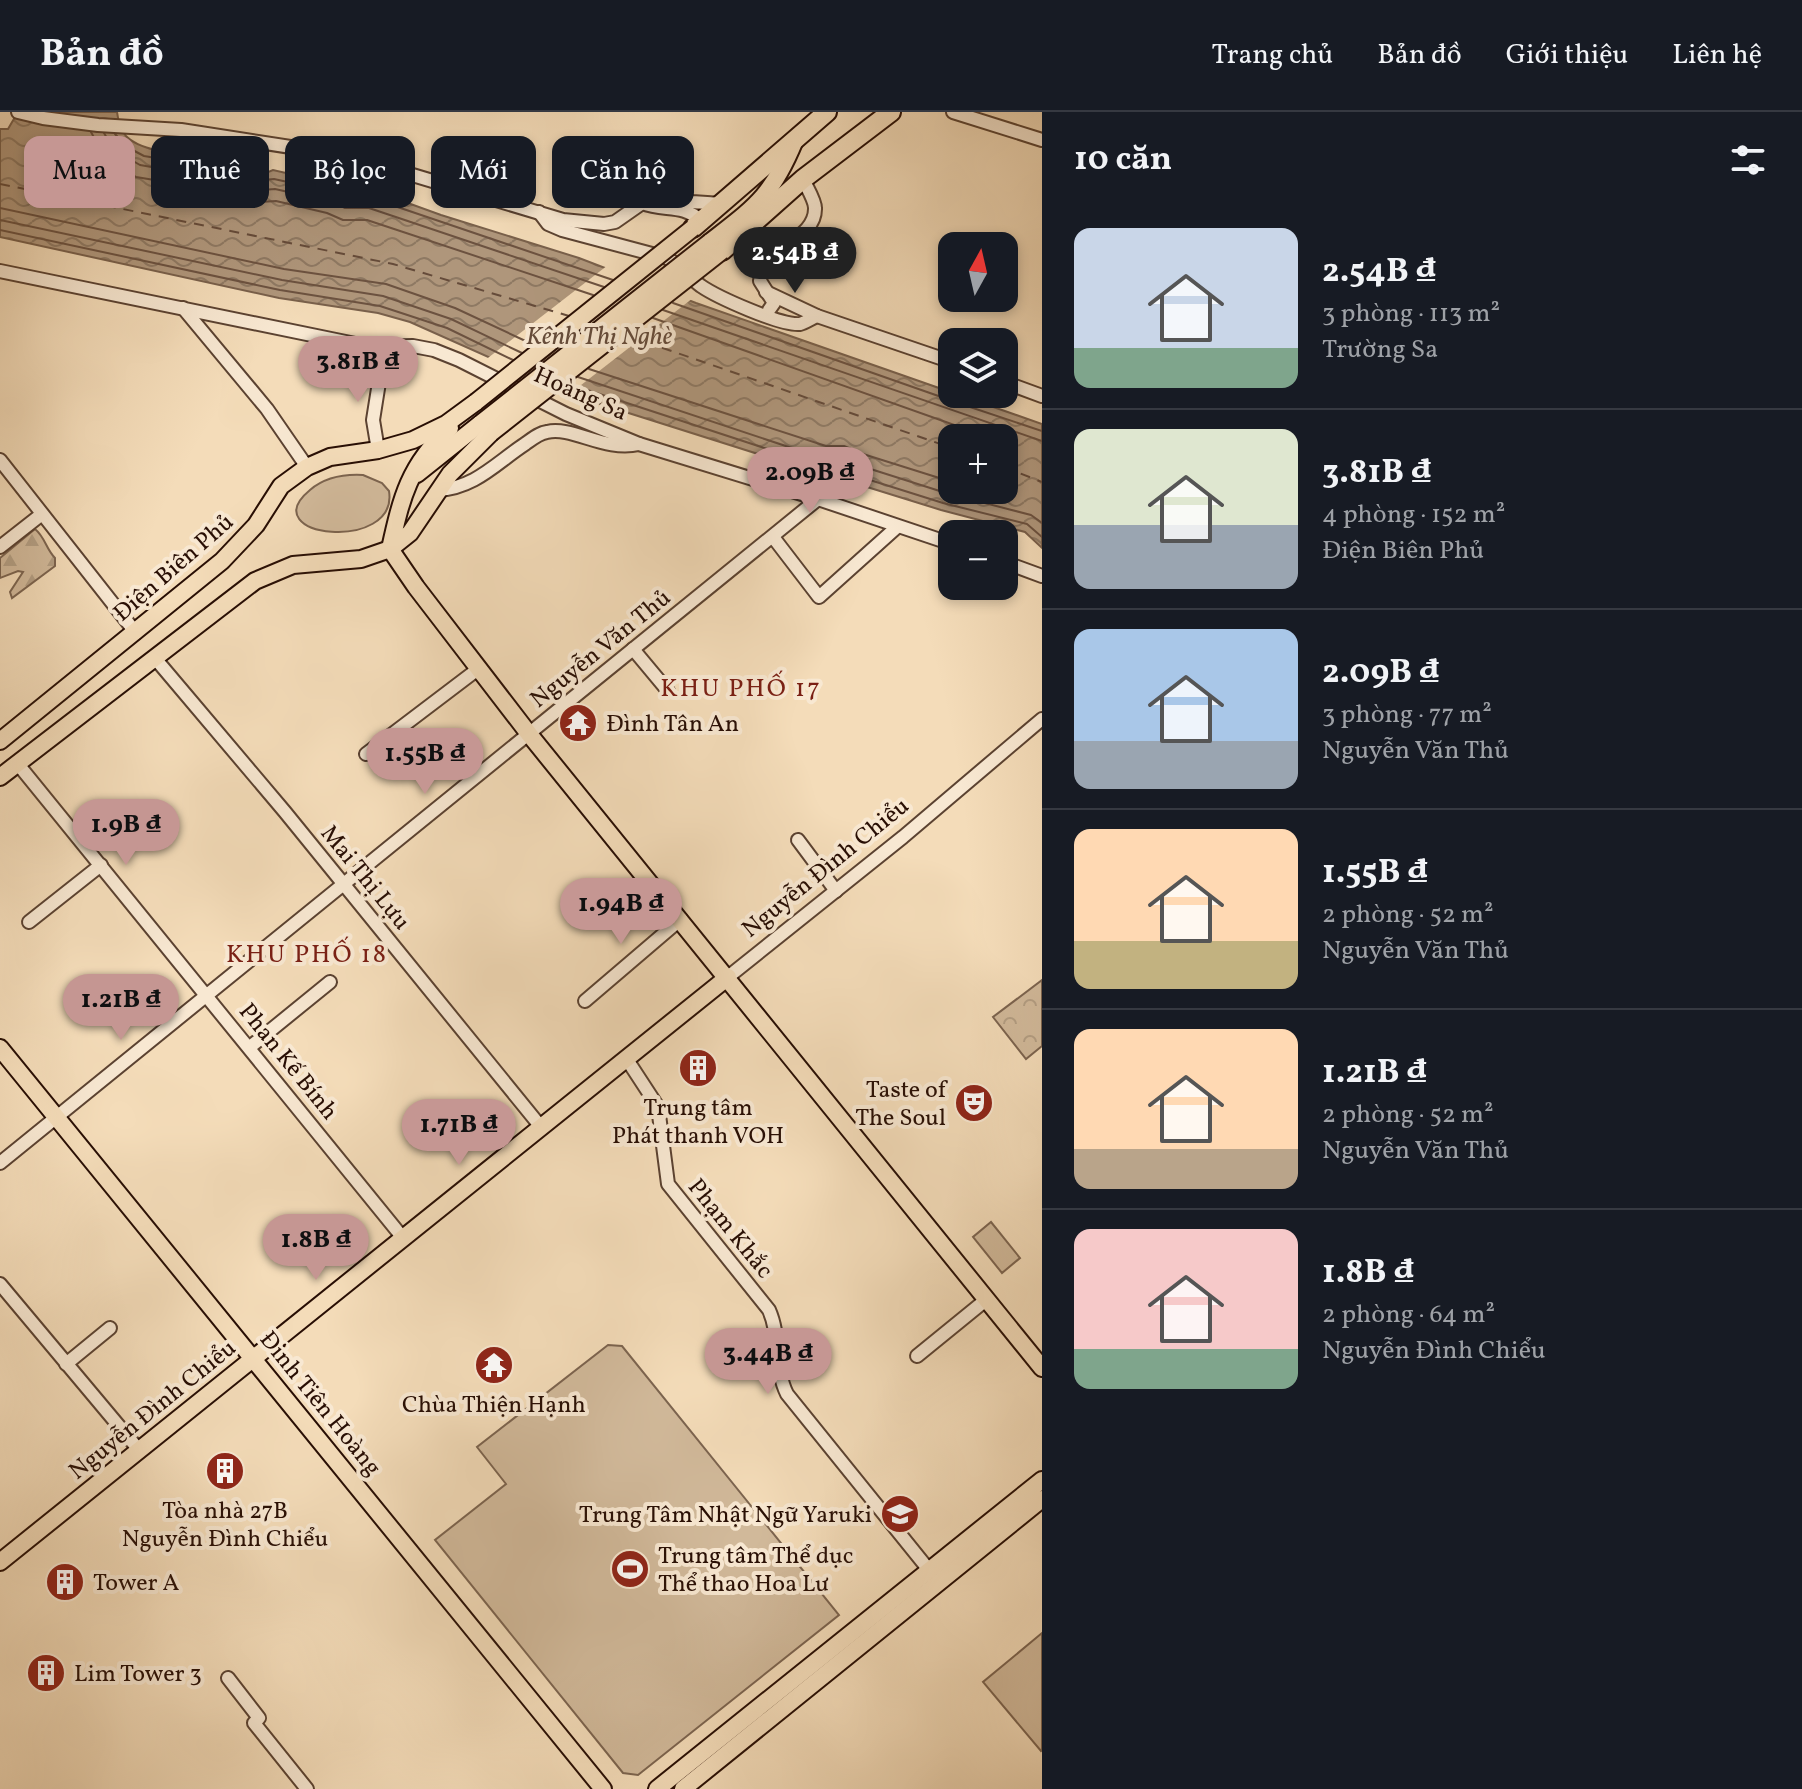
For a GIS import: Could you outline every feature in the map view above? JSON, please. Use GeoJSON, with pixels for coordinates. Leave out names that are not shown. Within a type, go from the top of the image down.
{"type":"FeatureCollection","features":[{"type":"Feature","properties":{"kind":"highway"},"geometry":{"type":"LineString","coordinates":[[697,224],[827,112]]}},
{"type":"Feature","properties":{"kind":"highway"},"geometry":{"type":"LineString","coordinates":[[716,246],[894,113]]}},
{"type":"Feature","properties":{"kind":"main road"},"geometry":{"type":"LineString","coordinates":[[0,777],[238,591],[267,574],[293,565],[361,559],[390,549],[417,525],[438,490],[462,460],[477,416],[716,246],[772,188],[795,140]]}},
{"type":"Feature","properties":{"kind":"main road"},"geometry":{"type":"LineString","coordinates":[[390,549],[409,480],[477,416],[697,224]]}},
{"type":"Feature","properties":{"kind":"main road","name":"Ðiện Biên Phủ"},"geometry":{"type":"LineString","coordinates":[[0,741],[235,550],[256,525],[281,486],[307,467],[342,454],[378,450],[477,416]]}},
{"type":"Feature","properties":{"kind":"main road"},"geometry":{"type":"LineString","coordinates":[[390,549],[529,734],[1042,1368]]}},
{"type":"Feature","properties":{"kind":"main road","name":"Nguyễn Đình Chiểu"},"geometry":{"type":"LineString","coordinates":[[0,1562],[728,977]]}},
{"type":"Feature","properties":{"kind":"main road","name":"Đinh Tiên Hoàng"},"geometry":{"type":"LineString","coordinates":[[0,1048],[603,1789]]}},
{"type":"Feature","properties":{"kind":"main road"},"geometry":{"type":"LineString","coordinates":[[683,1789],[781,1700],[999,1523],[1042,1480]]}},
{"type":"Feature","properties":{"kind":"main road"},"geometry":{"type":"LineString","coordinates":[[999,1523],[1042,1499]]}},
{"type":"Feature","properties":{"kind":"main road"},"geometry":{"type":"LineString","coordinates":[[657,1789],[781,1700]]}},
{"type":"Feature","properties":{"kind":"street"},"geometry":{"type":"LineString","coordinates":[[18,112],[98,125],[227,136],[349,156],[563,220],[604,224],[615,222],[635,208]]}},
{"type":"Feature","properties":{"kind":"street"},"geometry":{"type":"LineString","coordinates":[[953,112],[1042,140]]}},
{"type":"Feature","properties":{"kind":"street"},"geometry":{"type":"LineString","coordinates":[[769,310],[774,303],[760,281],[763,264],[812,224],[815,207],[803,179]]}},
{"type":"Feature","properties":{"kind":"street"},"geometry":{"type":"LineString","coordinates":[[694,202],[722,204]]}},
{"type":"Feature","properties":{"kind":"street"},"geometry":{"type":"LineString","coordinates":[[658,208],[687,210],[697,224]]}},
{"type":"Feature","properties":{"kind":"street"},"geometry":{"type":"LineString","coordinates":[[539,212],[548,224],[562,230],[667,258],[720,297],[762,314],[799,324],[817,316]]}},
{"type":"Feature","properties":{"kind":"street","name":"Hoàng Sa"},"geometry":{"type":"LineString","coordinates":[[0,271],[370,347],[413,346],[434,350],[566,414],[639,444],[938,540]]}},
{"type":"Feature","properties":{"kind":"street"},"geometry":{"type":"LineString","coordinates":[[766,292],[817,316],[938,357]]}},
{"type":"Feature","properties":{"kind":"street"},"geometry":{"type":"LineString","coordinates":[[743,306],[817,316]]}},
{"type":"Feature","properties":{"kind":"street"},"geometry":{"type":"LineString","coordinates":[[183,308],[267,409],[307,467]]}},
{"type":"Feature","properties":{"kind":"street"},"geometry":{"type":"LineString","coordinates":[[370,347],[380,376],[373,420],[378,450]]}},
{"type":"Feature","properties":{"kind":"street"},"geometry":{"type":"LineString","coordinates":[[1018,387],[1042,396]]}},
{"type":"Feature","properties":{"kind":"street"},"geometry":{"type":"LineString","coordinates":[[438,490],[466,485],[488,473],[536,436],[549,431],[614,447],[639,444]]}},
{"type":"Feature","properties":{"kind":"street"},"geometry":{"type":"LineString","coordinates":[[0,460],[136,633]]}},
{"type":"Feature","properties":{"kind":"street","name":"Nguyễn Văn Thủ"},"geometry":{"type":"LineString","coordinates":[[0,1163],[818,499]]}},
{"type":"Feature","properties":{"kind":"street"},"geometry":{"type":"LineString","coordinates":[[0,547],[42,514]]}},
{"type":"Feature","properties":{"kind":"street"},"geometry":{"type":"LineString","coordinates":[[773,537],[819,597],[897,527]]}},
{"type":"Feature","properties":{"kind":"street"},"geometry":{"type":"LineString","coordinates":[[1018,567],[1042,576]]}},
{"type":"Feature","properties":{"kind":"street"},"geometry":{"type":"LineString","coordinates":[[633,649],[668,691]]}},
{"type":"Feature","properties":{"kind":"street","name":"Mai Thị Lựu"},"geometry":{"type":"LineString","coordinates":[[154,657],[285,812],[541,1127]]}},
{"type":"Feature","properties":{"kind":"street"},"geometry":{"type":"LineString","coordinates":[[366,754],[478,669]]}},
{"type":"Feature","properties":{"kind":"street","name":"Nguyễn Đình Chiểu"},"geometry":{"type":"LineString","coordinates":[[728,977],[1040,724]]}},
{"type":"Feature","properties":{"kind":"street","name":"Phan Kế Bính"},"geometry":{"type":"LineString","coordinates":[[17,763],[403,1238]]}},
{"type":"Feature","properties":{"kind":"street"},"geometry":{"type":"LineString","coordinates":[[798,840],[836,891]]}},
{"type":"Feature","properties":{"kind":"street"},"geometry":{"type":"LineString","coordinates":[[29,922],[101,865]]}},
{"type":"Feature","properties":{"kind":"street"},"geometry":{"type":"LineString","coordinates":[[585,1001],[681,919]]}},
{"type":"Feature","properties":{"kind":"street"},"geometry":{"type":"LineString","coordinates":[[250,1047],[330,982]]}},
{"type":"Feature","properties":{"kind":"street","name":"Phạm Khắc"},"geometry":{"type":"LineString","coordinates":[[626,1058],[658,1107],[668,1184],[769,1310],[787,1394],[934,1576]]}},
{"type":"Feature","properties":{"kind":"street"},"geometry":{"type":"LineString","coordinates":[[0,1284],[139,1450]]}},
{"type":"Feature","properties":{"kind":"street"},"geometry":{"type":"LineString","coordinates":[[917,1356],[987,1299]]}},
{"type":"Feature","properties":{"kind":"street"},"geometry":{"type":"LineString","coordinates":[[66,1364],[110,1328]]}},
{"type":"Feature","properties":{"kind":"street"},"geometry":{"type":"LineString","coordinates":[[228,1678],[259,1718],[254,1723],[307,1789]]}},
{"type":"Feature","properties":{"kind":"green space"},"geometry":{"type":"Polygon","coordinates":[[[363,475],[382,483],[389,491],[386,511],[373,524],[353,531],[332,532],[312,528],[299,519],[297,506],[310,490],[335,478],[363,475]]]}},
{"type":"Feature","properties":{"kind":"green space"},"geometry":{"type":"Polygon","coordinates":[[[35,529],[55,558],[55,566],[12,598],[10,592],[23,572],[0,578],[0,558],[35,529]]]}},
{"type":"Feature","properties":{"kind":"green space"},"geometry":{"type":"Polygon","coordinates":[[[1042,980],[1042,1046],[1026,1059],[993,1017],[1042,980]]]}},
{"type":"Feature","properties":{"kind":"green space"},"geometry":{"type":"Polygon","coordinates":[[[991,1222],[1020,1258],[1002,1273],[973,1237],[991,1222]]]}},
{"type":"Feature","properties":{"kind":"green space","name":"Trung tâm Thể dục Thể thao Hoa Lư"},"geometry":{"type":"Polygon","coordinates":[[[608,1345],[622,1346],[839,1615],[638,1775],[623,1773],[435,1540],[506,1484],[477,1447],[608,1345]]]}},
{"type":"Feature","properties":{"kind":"green space"},"geometry":{"type":"Polygon","coordinates":[[[1042,1633],[1042,1750],[1041,1751],[983,1682],[1042,1633]]]}},
{"type":"Feature","properties":{"kind":"water","name":"Kênh Thị Nghè"},"geometry":{"type":"Polygon","coordinates":[[[18,112],[117,112],[126,136],[24,136],[24,208],[135,208],[135,143],[151,149],[151,208],[269,208],[269,172],[273,170],[285,173],[285,208],[415,208],[415,206],[579,258],[696,303],[938,388],[938,408],[996,408],[1042,424],[1042,548],[1025,532],[1018,530],[1018,520],[979,520],[836,475],[823,479],[799,467],[578,397],[410,322],[378,313],[279,298],[0,237],[0,129],[8,129],[18,112]]]}},
{"type":"Feature","properties":{"kind":"pier"},"geometry":{"type":"Polygon","coordinates":[[[608,265],[693,298],[567,396],[484,361],[608,265]]]}},
{"type":"Feature","properties":{"kind":"ferry route"},"geometry":{"type":"LineString","coordinates":[[0,184],[393,264],[569,316]]}},
{"type":"Feature","properties":{"kind":"ferry route"},"geometry":{"type":"LineString","coordinates":[[628,336],[938,443]]}},
{"type":"Feature","properties":{"kind":"ferry route"},"geometry":{"type":"LineString","coordinates":[[1018,473],[1042,482]]}},
{"type":"Feature","properties":{"kind":"place","name":"Đình Tân An"},"geometry":{"type":"Point","coordinates":[578,723]}},
{"type":"Feature","properties":{"kind":"place","name":"Trung tâm Phát thanh VOH"},"geometry":{"type":"Point","coordinates":[698,1068]}},
{"type":"Feature","properties":{"kind":"place","name":"Taste of The Soul"},"geometry":{"type":"Point","coordinates":[974,1103]}},
{"type":"Feature","properties":{"kind":"place","name":"Chùa Thiện Hạnh"},"geometry":{"type":"Point","coordinates":[494,1365]}},
{"type":"Feature","properties":{"kind":"place","name":"Tòa nhà 27B Nguyễn Đình Chiểu"},"geometry":{"type":"Point","coordinates":[225,1471]}},
{"type":"Feature","properties":{"kind":"place","name":"Trung Tâm Nhật Ngữ Yaruki"},"geometry":{"type":"Point","coordinates":[900,1514]}},
{"type":"Feature","properties":{"kind":"place","name":"Trung tâm Thể dục Thể thao Hoa Lư"},"geometry":{"type":"Point","coordinates":[630,1569]}},
{"type":"Feature","properties":{"kind":"place","name":"Tower A"},"geometry":{"type":"Point","coordinates":[65,1582]}},
{"type":"Feature","properties":{"kind":"place","name":"Lim Tower 3"},"geometry":{"type":"Point","coordinates":[46,1673]}},
{"type":"Feature","properties":{"kind":"district","name":"KHU PHỐ 17"},"geometry":{"type":"Point","coordinates":[741,687]}},
{"type":"Feature","properties":{"kind":"district","name":"KHU PHỐ 18"},"geometry":{"type":"Point","coordinates":[307,953]}}]}
